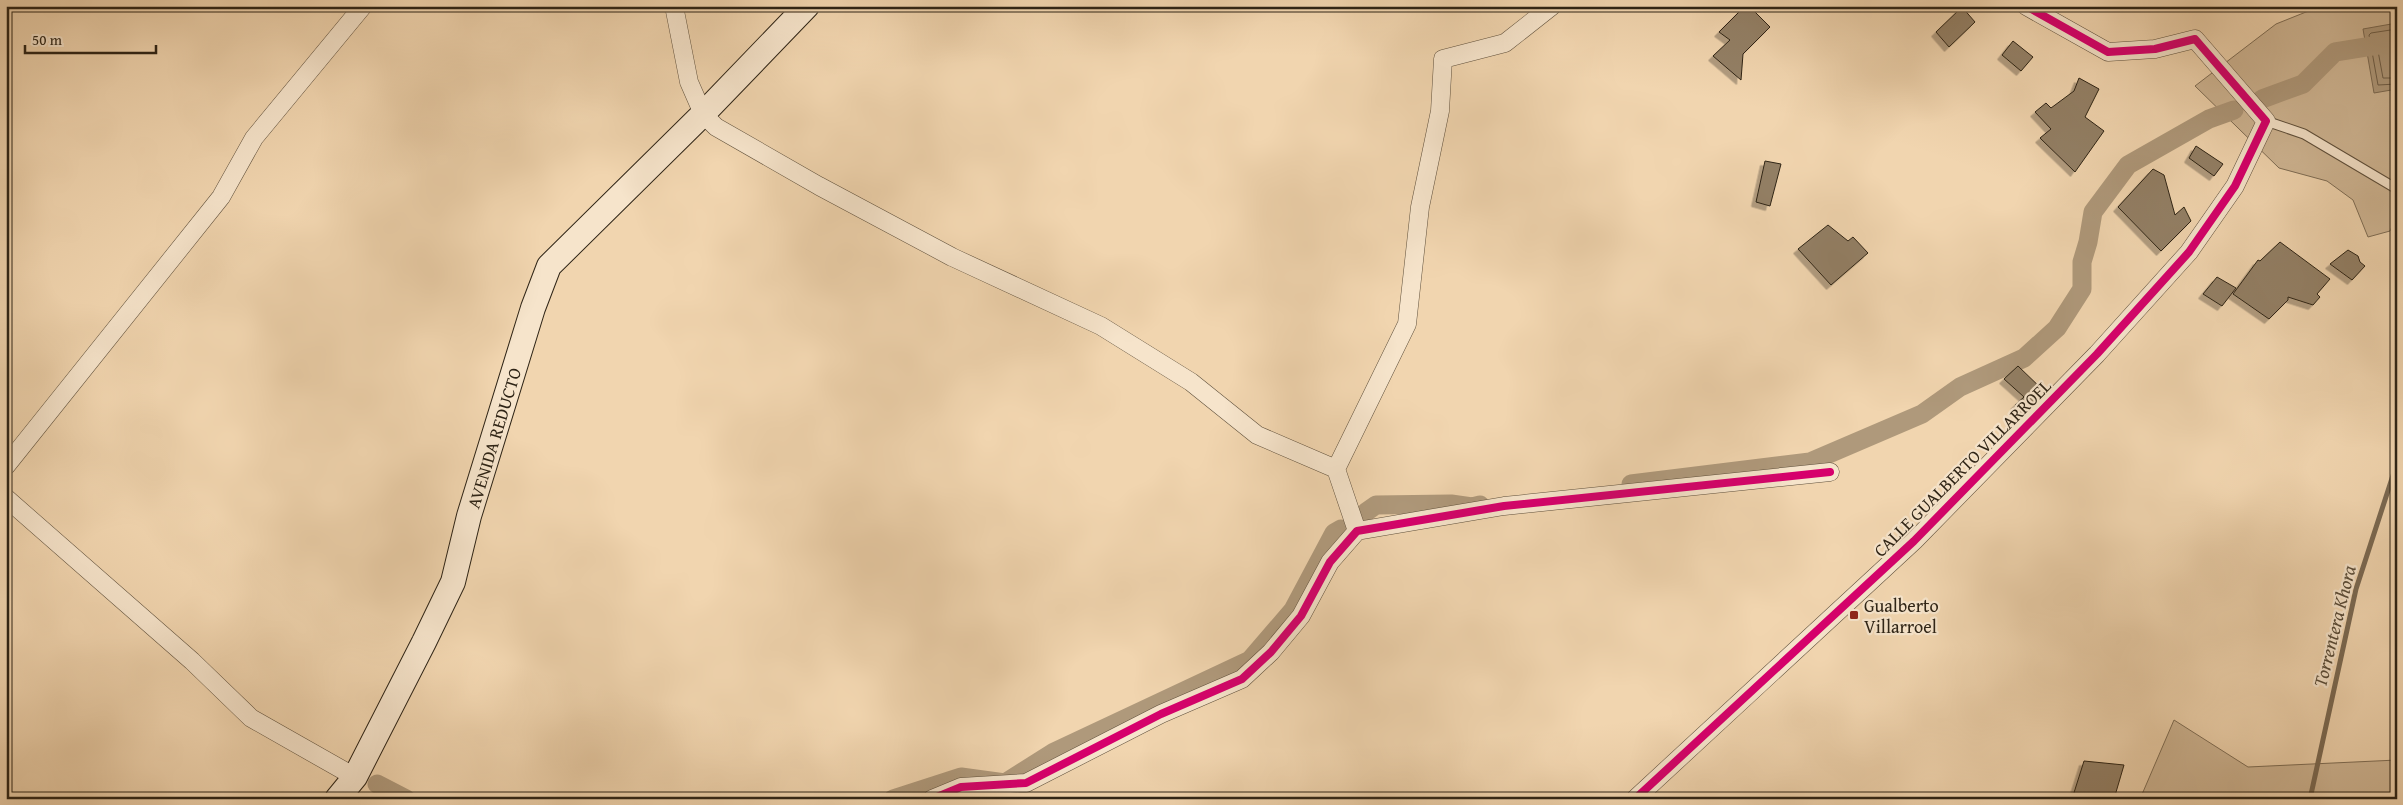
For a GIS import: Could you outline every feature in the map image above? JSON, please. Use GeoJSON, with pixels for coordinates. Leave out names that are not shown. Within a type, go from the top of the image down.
{"type":"FeatureCollection","features":[{"type":"Feature","properties":{"kind":"main road","name":"AVENIDA REDUCTO"},"geometry":{"type":"LineString","coordinates":[[337,799],[355,777],[453,582],[470,516],[533,308],[548,266],[702,114],[807,6]]}},
{"type":"Feature","properties":{"kind":"street"},"geometry":{"type":"LineString","coordinates":[[6,466],[221,197],[254,138],[363,6]]}},
{"type":"Feature","properties":{"kind":"street"},"geometry":{"type":"LineString","coordinates":[[674,6],[689,82],[702,114],[716,127],[819,186],[952,257],[1101,326],[1191,382],[1256,435],[1336,468]]}},
{"type":"Feature","properties":{"kind":"street"},"geometry":{"type":"LineString","coordinates":[[1357,531],[1336,468],[1407,324],[1420,207],[1440,111],[1442,59],[1505,43],[1552,6]]}},
{"type":"Feature","properties":{"kind":"street"},"geometry":{"type":"LineString","coordinates":[[2026,6],[2108,52],[2155,49],[2195,39],[2266,121]]}},
{"type":"Feature","properties":{"kind":"street","name":"CALLE GUALBERTO VILLARROEL"},"geometry":{"type":"LineString","coordinates":[[1635,799],[1914,541],[2097,354],[2189,252],[2235,186],[2266,121]]}},
{"type":"Feature","properties":{"kind":"street"},"geometry":{"type":"LineString","coordinates":[[932,799],[961,787],[1026,783],[1161,714],[1242,679],[1272,652],[1301,616],[1330,562],[1357,531],[1504,506],[1830,472]]}},
{"type":"Feature","properties":{"kind":"street"},"geometry":{"type":"LineString","coordinates":[[6,498],[192,662],[251,718],[355,777]]}},
{"type":"Feature","properties":{"kind":"lane"},"geometry":{"type":"LineString","coordinates":[[2266,121],[2304,134],[2397,189]]}},
{"type":"Feature","properties":{"kind":"shaded area"},"geometry":{"type":"Polygon","coordinates":[[[2321,6],[2397,6],[2397,216],[2390,231],[2368,237],[2353,200],[2327,181],[2279,168],[2195,86],[2276,24],[2321,6]]]}},
{"type":"Feature","properties":{"kind":"shaded area"},"geometry":{"type":"Polygon","coordinates":[[[2174,720],[2248,767],[2397,760],[2397,799],[2140,799],[2174,720]]]}},
{"type":"Feature","properties":{"kind":"water"},"geometry":{"type":"Polygon","coordinates":[[[2397,23],[2397,89],[2374,93],[2363,29],[2397,23]]]}},
{"type":"Feature","properties":{"kind":"building"},"geometry":{"type":"Polygon","coordinates":[[[1745,6],[1749,6],[1770,27],[1743,54],[1741,80],[1713,56],[1730,40],[1719,32],[1745,6]]]}},
{"type":"Feature","properties":{"kind":"building"},"geometry":{"type":"Polygon","coordinates":[[[1962,7],[1975,22],[1949,47],[1936,32],[1962,7]]]}},
{"type":"Feature","properties":{"kind":"building"},"geometry":{"type":"Polygon","coordinates":[[[2013,41],[2033,57],[2021,71],[2002,55],[2013,41]]]}},
{"type":"Feature","properties":{"kind":"building"},"geometry":{"type":"Polygon","coordinates":[[[2079,78],[2099,89],[2085,117],[2104,131],[2075,172],[2040,138],[2051,129],[2035,112],[2046,103],[2051,108],[2074,91],[2079,78]]]}},
{"type":"Feature","properties":{"kind":"building"},"geometry":{"type":"Polygon","coordinates":[[[2196,146],[2223,164],[2214,176],[2189,158],[2196,146]]]}},
{"type":"Feature","properties":{"kind":"building"},"geometry":{"type":"Polygon","coordinates":[[[1765,161],[1781,164],[1770,206],[1756,202],[1765,161]]]}},
{"type":"Feature","properties":{"kind":"building"},"geometry":{"type":"Polygon","coordinates":[[[2153,169],[2164,175],[2175,215],[2184,207],[2191,221],[2161,251],[2118,207],[2153,169]]]}},
{"type":"Feature","properties":{"kind":"building"},"geometry":{"type":"Polygon","coordinates":[[[1828,225],[1848,241],[1853,237],[1868,253],[1831,285],[1798,249],[1828,225]]]}},
{"type":"Feature","properties":{"kind":"building"},"geometry":{"type":"Polygon","coordinates":[[[2280,242],[2330,279],[2317,294],[2320,297],[2313,305],[2288,297],[2288,300],[2269,319],[2233,294],[2258,260],[2260,261],[2280,242]]]}},
{"type":"Feature","properties":{"kind":"building"},"geometry":{"type":"Polygon","coordinates":[[[2348,250],[2358,256],[2360,262],[2365,266],[2352,280],[2330,264],[2348,250]]]}},
{"type":"Feature","properties":{"kind":"building"},"geometry":{"type":"Polygon","coordinates":[[[2217,277],[2236,288],[2222,306],[2203,294],[2217,277]]]}},
{"type":"Feature","properties":{"kind":"building"},"geometry":{"type":"Polygon","coordinates":[[[2018,366],[2045,392],[2023,414],[2015,405],[2024,397],[2004,379],[2018,366]]]}},
{"type":"Feature","properties":{"kind":"building"},"geometry":{"type":"Polygon","coordinates":[[[2084,761],[2124,765],[2114,799],[2072,799],[2084,761]]]}},
{"type":"Feature","properties":{"kind":"waterway"},"geometry":{"type":"LineString","coordinates":[[2262,99],[2303,84],[2335,52],[2397,42]]}},
{"type":"Feature","properties":{"kind":"waterway"},"geometry":{"type":"LineString","coordinates":[[1631,484],[1810,462],[1922,414],[1960,387],[2024,358],[2057,328],[2082,289],[2082,262],[2088,242],[2093,212],[2128,165],[2209,119],[2234,110]]}},
{"type":"Feature","properties":{"kind":"waterway","name":"Torrentera Khora"},"geometry":{"type":"LineString","coordinates":[[2310,799],[2356,589],[2397,463]]}},
{"type":"Feature","properties":{"kind":"waterway"},"geometry":{"type":"LineString","coordinates":[[1366,512],[1376,505],[1451,504],[1472,507],[1480,505]]}},
{"type":"Feature","properties":{"kind":"waterway"},"geometry":{"type":"LineString","coordinates":[[893,799],[961,777],[1005,783],[1054,752],[1250,660],[1293,610],[1334,533],[1341,529]]}},
{"type":"Feature","properties":{"kind":"waterway"},"geometry":{"type":"LineString","coordinates":[[377,784],[406,799]]}},
{"type":"Feature","properties":{"kind":"cycle path"},"geometry":{"type":"LineString","coordinates":[[1635,799],[1914,541],[2097,354],[2189,252],[2235,186],[2266,121],[2195,39],[2155,49],[2108,52],[2026,6]]}},
{"type":"Feature","properties":{"kind":"cycle path"},"geometry":{"type":"LineString","coordinates":[[932,799],[961,787],[1026,783],[1161,714],[1242,679],[1271,652],[1301,616],[1330,562],[1357,531],[1504,506],[1830,472]]}},
{"type":"Feature","properties":{"kind":"place","name":"Gualberto Villarroel"},"geometry":{"type":"Point","coordinates":[1854,615]}}]}
